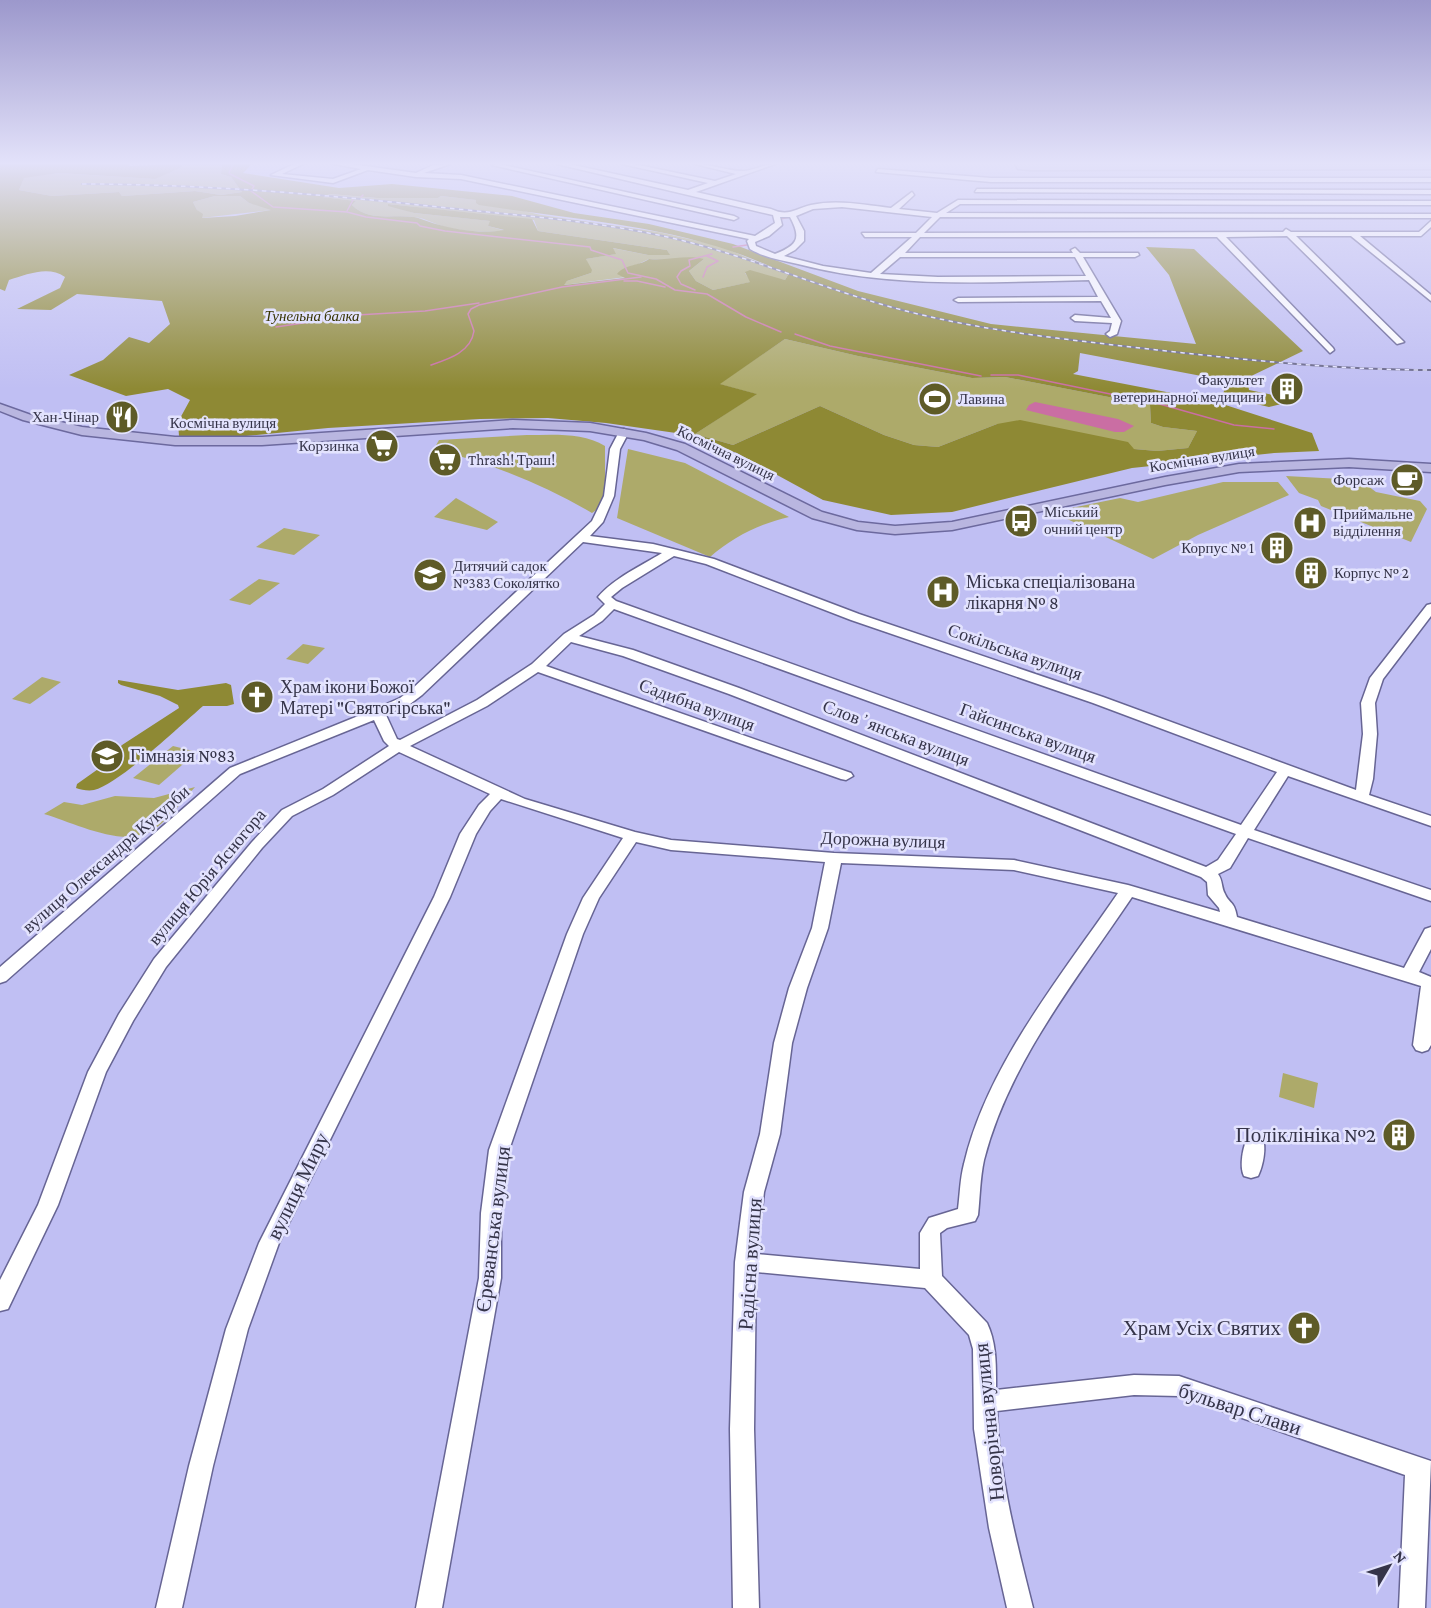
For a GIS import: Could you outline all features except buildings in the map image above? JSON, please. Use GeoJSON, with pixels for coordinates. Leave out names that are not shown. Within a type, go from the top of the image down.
{"type":"FeatureCollection","features":[{"type":"Feature","properties":{"kind":"main road","name":"Космічна вулиця"},"geometry":{"type":"LineString","coordinates":[[0,407],[27,418],[94,433],[175,441],[262,441],[513,424],[569,425],[624,432],[696,453],[817,515],[857,526],[895,530],[952,526],[1165,481],[1239,468],[1338,463],[1431,468]]}},
{"type":"Feature","properties":{"kind":"street"},"geometry":{"type":"LineString","coordinates":[[754,239],[751,241],[753,246],[766,254],[812,267],[874,275],[926,278],[1093,278]]}},
{"type":"Feature","properties":{"kind":"street"},"geometry":{"type":"LineString","coordinates":[[777,256],[797,248],[801,239]]}},
{"type":"Feature","properties":{"kind":"street"},"geometry":{"type":"LineString","coordinates":[[874,275],[915,239]]}},
{"type":"Feature","properties":{"kind":"street"},"geometry":{"type":"LineString","coordinates":[[1067,239],[1093,278],[1102,298],[1117,321],[1114,332],[1110,334]]}},
{"type":"Feature","properties":{"kind":"street"},"geometry":{"type":"LineString","coordinates":[[1224,239],[1330,350]]}},
{"type":"Feature","properties":{"kind":"street"},"geometry":{"type":"LineString","coordinates":[[1294,239],[1400,342]]}},
{"type":"Feature","properties":{"kind":"street"},"geometry":{"type":"LineString","coordinates":[[1359,239],[1430,298]]}},
{"type":"Feature","properties":{"kind":"street"},"geometry":{"type":"LineString","coordinates":[[898,255],[1135,255]]}},
{"type":"Feature","properties":{"kind":"street"},"geometry":{"type":"LineString","coordinates":[[958,300],[1102,298]]}},
{"type":"Feature","properties":{"kind":"street"},"geometry":{"type":"LineString","coordinates":[[1075,318],[1117,321]]}},
{"type":"Feature","properties":{"kind":"street","name":"вулиця Олександра Кукурби"},"geometry":{"type":"LineString","coordinates":[[0,976],[226,777],[245,766],[405,701],[417,692],[597,522],[605,509],[609,496],[615,449],[624,432]]}},
{"type":"Feature","properties":{"kind":"street","name":"Сокільська вулиця"},"geometry":{"type":"LineString","coordinates":[[582,538],[632,543],[710,561],[855,617],[1098,700],[1285,770],[1431,821]]}},
{"type":"Feature","properties":{"kind":"street","name":"вулиця Юрія Ясногора"},"geometry":{"type":"LineString","coordinates":[[0,1302],[48,1205],[97,1072],[125,1019],[160,963],[256,845],[287,813],[328,792],[399,746],[482,703],[537,667],[569,637],[598,618],[612,604],[604,597],[627,579],[670,553]]}},
{"type":"Feature","properties":{"kind":"street","name":"Гайсинська вулиця"},"geometry":{"type":"LineString","coordinates":[[612,604],[1245,832],[1431,896]]}},
{"type":"Feature","properties":{"kind":"street"},"geometry":{"type":"LineString","coordinates":[[1361,796],[1366,779],[1370,734],[1368,703],[1371,694],[1377,678],[1431,608]]}},
{"type":"Feature","properties":{"kind":"street","name":"Словʼянська вулиця"},"geometry":{"type":"LineString","coordinates":[[569,637],[628,654],[734,691],[1207,873]]}},
{"type":"Feature","properties":{"kind":"street","name":"Садибна вулиця"},"geometry":{"type":"LineString","coordinates":[[537,667],[846,776]]}},
{"type":"Feature","properties":{"kind":"street","name":"Дорожна вулиця"},"geometry":{"type":"LineString","coordinates":[[378,713],[391,741],[499,793],[632,836],[671,846],[834,858],[1014,865],[1128,890],[1409,975]]}},
{"type":"Feature","properties":{"kind":"street"},"geometry":{"type":"LineString","coordinates":[[1229,922],[1227,906],[1216,894],[1213,877],[1207,873],[1224,864],[1285,770]]}},
{"type":"Feature","properties":{"kind":"street","name":"вулиця Миру"},"geometry":{"type":"LineString","coordinates":[[169,1608],[201,1466],[237,1329],[269,1243],[442,897],[468,834],[484,808],[499,793]]}},
{"type":"Feature","properties":{"kind":"street","name":"Єреванська вулиця"},"geometry":{"type":"LineString","coordinates":[[429,1608],[490,1278],[491,1213],[499,1150],[575,934],[591,898],[632,836]]}},
{"type":"Feature","properties":{"kind":"street","name":"Радісна вулиця"},"geometry":{"type":"LineString","coordinates":[[746,1608],[742,1429],[746,1262],[754,1192],[770,1134],[783,1043],[798,988],[820,928],[834,858]]}},
{"type":"Feature","properties":{"kind":"street"},"geometry":{"type":"LineString","coordinates":[[746,1262],[931,1279],[932,1228],[940,1221],[968,1215],[975,1157],[1008,1073],[1054,997],[1128,890]]}},
{"type":"Feature","properties":{"kind":"street"},"geometry":{"type":"LineString","coordinates":[[1422,1045],[1430,983],[1409,975],[1431,933]]}},
{"type":"Feature","properties":{"kind":"street"},"geometry":{"type":"LineString","coordinates":[[1251,1170],[1256,1142]]}},
{"type":"Feature","properties":{"kind":"street","name":"Новорічна вулиця"},"geometry":{"type":"LineString","coordinates":[[931,1279],[979,1330],[984,1349],[986,1429],[1001,1528],[1020,1608]]}},
{"type":"Feature","properties":{"kind":"street","name":"бульвар Слави"},"geometry":{"type":"LineString","coordinates":[[985,1401],[1134,1385],[1179,1386],[1424,1470],[1412,1608]]}},
{"type":"Feature","properties":{"kind":"shaded area"},"geometry":{"type":"Polygon","coordinates":[[[593,239],[689,239],[720,246],[788,275],[785,280],[745,273],[751,282],[713,290],[696,281],[689,271],[704,259],[649,259],[634,266],[626,277],[563,285],[567,281],[591,273],[586,259],[615,254],[612,248],[648,255],[669,254],[667,250],[593,239]]]}},
{"type":"Feature","properties":{"kind":"shaded area","name":"Лавина"},"geometry":{"type":"Polygon","coordinates":[[[785,339],[972,378],[1005,377],[1150,405],[1151,423],[1163,427],[1197,431],[1188,448],[1157,451],[1134,449],[997,424],[938,447],[914,445],[884,435],[820,406],[733,445],[695,434],[756,394],[719,384],[785,339]]]}},
{"type":"Feature","properties":{"kind":"shaded area"},"geometry":{"type":"Polygon","coordinates":[[[1035,402],[1118,419],[1134,426],[1124,432],[1115,432],[1026,410],[1035,402]]]}},
{"type":"Feature","properties":{"kind":"shaded area"},"geometry":{"type":"Polygon","coordinates":[[[527,435],[578,436],[605,446],[605,504],[592,513],[515,475],[434,449],[439,440],[527,435]]]}},
{"type":"Feature","properties":{"kind":"shaded area"},"geometry":{"type":"Polygon","coordinates":[[[628,449],[685,463],[789,517],[747,532],[710,557],[617,518],[628,449]]]}},
{"type":"Feature","properties":{"kind":"shaded area"},"geometry":{"type":"Polygon","coordinates":[[[1286,476],[1360,480],[1376,492],[1420,501],[1427,509],[1411,542],[1321,506],[1318,500],[1299,493],[1286,476]]]}},
{"type":"Feature","properties":{"kind":"shaded area"},"geometry":{"type":"Polygon","coordinates":[[[1223,482],[1278,482],[1289,495],[1198,535],[1153,559],[1052,512],[1120,498],[1138,502],[1223,482]]]}},
{"type":"Feature","properties":{"kind":"shaded area"},"geometry":{"type":"Polygon","coordinates":[[[456,498],[498,522],[487,530],[434,517],[456,498]]]}},
{"type":"Feature","properties":{"kind":"shaded area"},"geometry":{"type":"Polygon","coordinates":[[[284,528],[320,535],[294,555],[256,547],[284,528]]]}},
{"type":"Feature","properties":{"kind":"shaded area"},"geometry":{"type":"Polygon","coordinates":[[[259,579],[280,583],[250,605],[229,600],[259,579]]]}},
{"type":"Feature","properties":{"kind":"shaded area"},"geometry":{"type":"Polygon","coordinates":[[[303,644],[325,648],[308,664],[286,659],[303,644]]]}},
{"type":"Feature","properties":{"kind":"shaded area"},"geometry":{"type":"Polygon","coordinates":[[[42,677],[61,682],[30,704],[12,699],[42,677]]]}},
{"type":"Feature","properties":{"kind":"shaded area"},"geometry":{"type":"Polygon","coordinates":[[[173,746],[197,752],[159,785],[133,778],[173,746]]]}},
{"type":"Feature","properties":{"kind":"shaded area"},"geometry":{"type":"Polygon","coordinates":[[[195,787],[156,828],[131,837],[101,833],[44,814],[64,802],[82,805],[115,796],[154,798],[195,787]]]}},
{"type":"Feature","properties":{"kind":"shaded area"},"geometry":{"type":"Polygon","coordinates":[[[1283,1073],[1318,1083],[1314,1108],[1279,1097],[1283,1073]]]}},
{"type":"Feature","properties":{"kind":"green space","name":"Тунельна балка"},"geometry":{"type":"Polygon","coordinates":[[[0,239],[593,239],[667,250],[670,255],[648,255],[613,248],[616,254],[586,259],[592,270],[591,273],[567,281],[564,285],[625,278],[617,274],[624,268],[649,259],[684,257],[704,259],[689,271],[696,281],[713,290],[750,282],[745,272],[750,270],[785,280],[788,275],[752,259],[688,239],[712,239],[733,244],[858,291],[991,324],[1196,344],[1169,275],[1146,247],[1194,249],[1303,351],[1247,378],[1249,390],[1298,400],[1269,407],[1222,396],[1228,381],[1080,353],[1078,371],[1073,374],[1213,401],[1312,433],[1319,451],[1274,453],[1132,468],[952,512],[891,515],[823,500],[737,453],[676,433],[606,423],[548,418],[480,419],[328,428],[246,436],[179,436],[178,422],[190,400],[168,389],[126,396],[69,375],[103,360],[129,337],[149,343],[170,324],[162,301],[77,294],[51,310],[17,309],[60,288],[65,277],[58,273],[44,271],[9,280],[5,291],[0,289],[0,239]],[[785,339],[720,384],[757,394],[695,434],[733,445],[820,406],[884,435],[914,445],[938,447],[997,424],[1020,420],[1128,442],[1134,449],[1157,451],[1188,448],[1197,431],[1163,427],[1151,423],[1150,405],[1005,377],[972,378],[785,339]]]}},
{"type":"Feature","properties":{"kind":"green space"},"geometry":{"type":"Polygon","coordinates":[[[118,680],[178,690],[226,683],[231,685],[234,704],[203,706],[150,753],[118,777],[94,790],[76,788],[77,784],[101,767],[122,745],[179,708],[178,705],[160,696],[121,685],[118,680]]]}},
{"type":"Feature","properties":{"kind":"waterway"},"geometry":{"type":"LineString","coordinates":[[518,239],[590,247],[591,250],[622,260],[628,273],[656,279],[675,290],[707,294],[746,317],[781,332]]}},
{"type":"Feature","properties":{"kind":"waterway"},"geometry":{"type":"LineString","coordinates":[[733,247],[747,245]]}},
{"type":"Feature","properties":{"kind":"waterway"},"geometry":{"type":"LineString","coordinates":[[695,290],[681,284],[677,277],[681,271],[690,266],[689,260],[712,254]]}},
{"type":"Feature","properties":{"kind":"waterway"},"geometry":{"type":"LineString","coordinates":[[703,277],[707,267],[718,261],[707,256]]}},
{"type":"Feature","properties":{"kind":"waterway"},"geometry":{"type":"LineString","coordinates":[[431,365],[458,354],[469,344],[474,331],[468,314],[471,309],[479,305],[562,287],[641,277]]}},
{"type":"Feature","properties":{"kind":"waterway"},"geometry":{"type":"LineString","coordinates":[[624,281],[637,281],[665,287]]}},
{"type":"Feature","properties":{"kind":"waterway"},"geometry":{"type":"LineString","coordinates":[[276,327],[357,315],[425,311],[479,303]]}},
{"type":"Feature","properties":{"kind":"waterway"},"geometry":{"type":"LineString","coordinates":[[795,334],[830,346],[981,376]]}},
{"type":"Feature","properties":{"kind":"waterway"},"geometry":{"type":"LineString","coordinates":[[991,375],[1018,375],[1149,402]]}},
{"type":"Feature","properties":{"kind":"waterway"},"geometry":{"type":"LineString","coordinates":[[1156,403],[1234,425],[1274,429]]}},
{"type":"Feature","properties":{"kind":"railway"},"geometry":{"type":"LineString","coordinates":[[675,239],[724,252],[875,302],[968,325],[1062,339],[1259,361],[1431,370]]}},
{"type":"Feature","properties":{"kind":"place","name":"Факультет ветеринарної медицини"},"geometry":{"type":"Point","coordinates":[1287,389]}},
{"type":"Feature","properties":{"kind":"place","name":"Лавина"},"geometry":{"type":"Point","coordinates":[935,399]}},
{"type":"Feature","properties":{"kind":"place","name":"Хан-Чінар"},"geometry":{"type":"Point","coordinates":[122,417]}},
{"type":"Feature","properties":{"kind":"place","name":"Корзинка"},"geometry":{"type":"Point","coordinates":[382,446]}},
{"type":"Feature","properties":{"kind":"place","name":"Thrash! Траш!"},"geometry":{"type":"Point","coordinates":[445,460]}},
{"type":"Feature","properties":{"kind":"place","name":"Форсаж"},"geometry":{"type":"Point","coordinates":[1407,480]}},
{"type":"Feature","properties":{"kind":"place","name":"Міський очний центр"},"geometry":{"type":"Point","coordinates":[1021,521]}},
{"type":"Feature","properties":{"kind":"place","name":"Приймальне відділення"},"geometry":{"type":"Point","coordinates":[1310,523]}},
{"type":"Feature","properties":{"kind":"place","name":"Корпус № 1"},"geometry":{"type":"Point","coordinates":[1277,548]}},
{"type":"Feature","properties":{"kind":"place","name":"Корпус № 2"},"geometry":{"type":"Point","coordinates":[1311,573]}},
{"type":"Feature","properties":{"kind":"place","name":"Дитячий садок №383 Соколятко"},"geometry":{"type":"Point","coordinates":[430,575]}},
{"type":"Feature","properties":{"kind":"place","name":"Міська спеціалізована лікарня № 8"},"geometry":{"type":"Point","coordinates":[943,592]}},
{"type":"Feature","properties":{"kind":"place","name":"Храм ікони Божої Матері \"Святогірська\""},"geometry":{"type":"Point","coordinates":[257,697]}},
{"type":"Feature","properties":{"kind":"place","name":"Гімназія №83"},"geometry":{"type":"Point","coordinates":[107,756]}},
{"type":"Feature","properties":{"kind":"place","name":"Поліклініка №2"},"geometry":{"type":"Point","coordinates":[1399,1135]}},
{"type":"Feature","properties":{"kind":"place","name":"Храм Усіх Святих"},"geometry":{"type":"Point","coordinates":[1304,1328]}}]}
